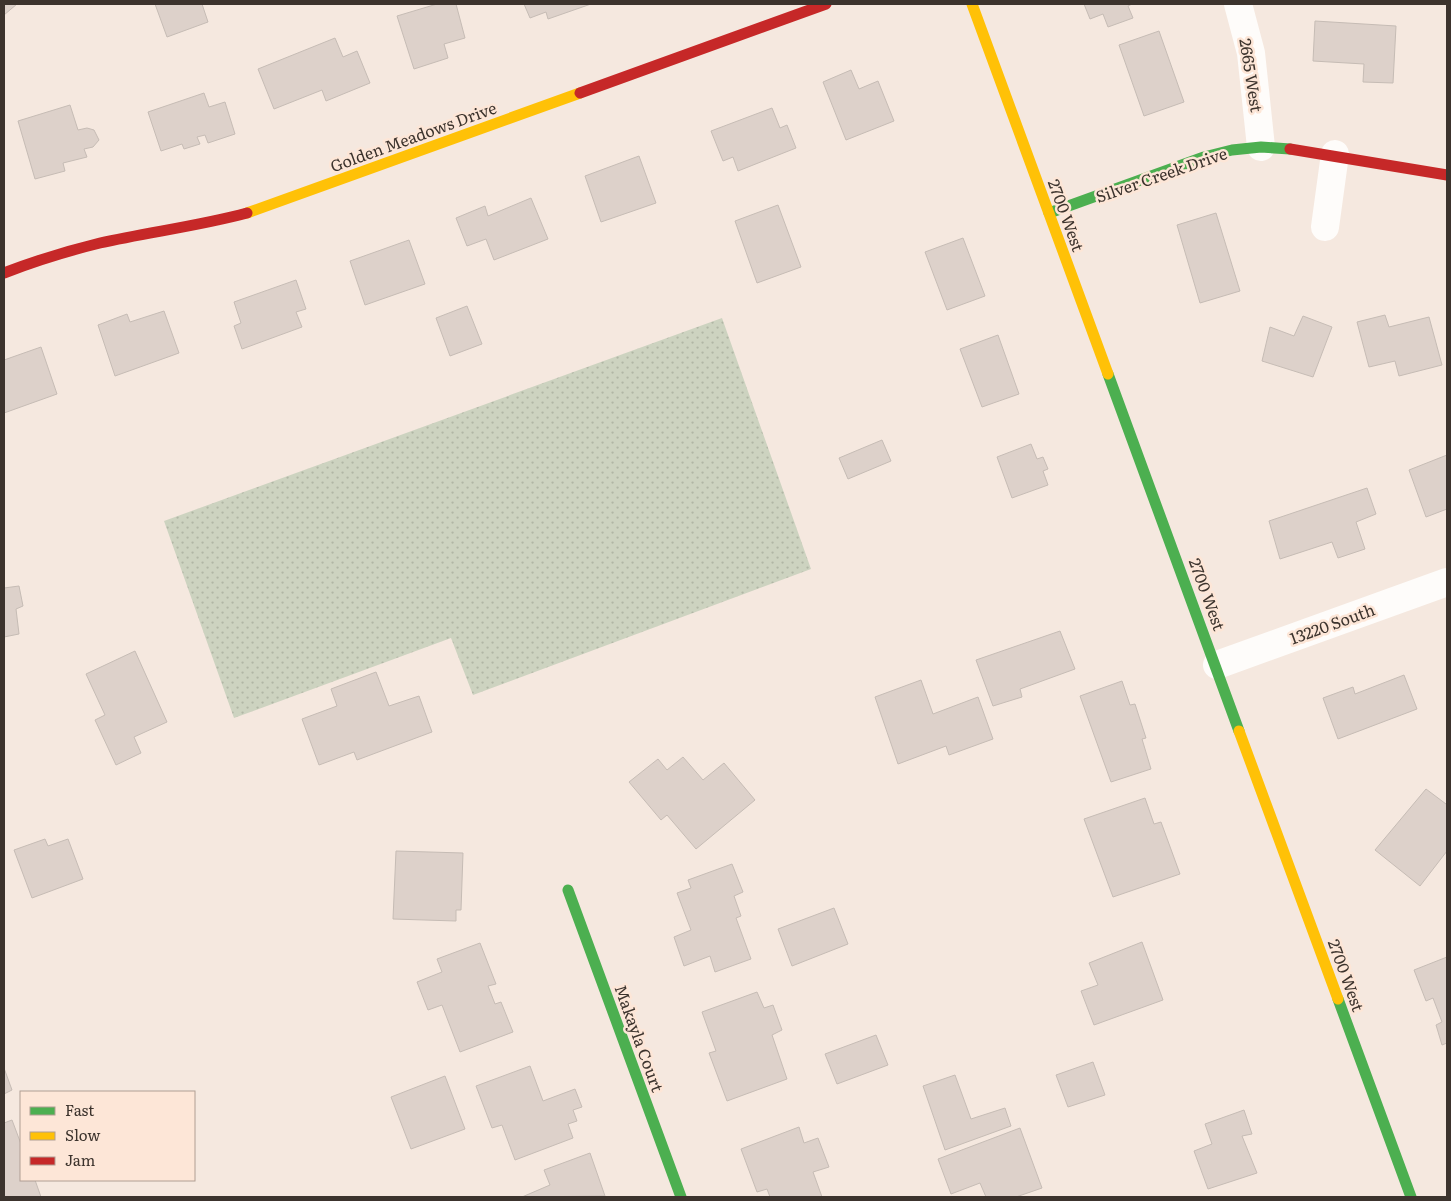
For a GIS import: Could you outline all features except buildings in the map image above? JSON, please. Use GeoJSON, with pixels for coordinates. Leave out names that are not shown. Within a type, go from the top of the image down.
{"type":"FeatureCollection","features":[{"type":"Feature","properties":{"kind":"street","name":"Golden Meadows Drive"},"geometry":{"type":"LineString","coordinates":[[4,273],[45,258],[100,243],[214,222],[270,206],[826,4]]}},
{"type":"Feature","properties":{"kind":"street","name":"2700 West"},"geometry":{"type":"LineString","coordinates":[[972,4],[1217,665],[1411,1197]]}},
{"type":"Feature","properties":{"kind":"street","name":"2665 West"},"geometry":{"type":"LineString","coordinates":[[1238,4],[1251,54],[1261,147]]}},
{"type":"Feature","properties":{"kind":"street","name":"Silver Creek Drive"},"geometry":{"type":"LineString","coordinates":[[1049,213],[1204,157],[1232,150],[1261,147],[1335,154],[1447,174]]}},
{"type":"Feature","properties":{"kind":"street"},"geometry":{"type":"LineString","coordinates":[[1325,227],[1335,154]]}},
{"type":"Feature","properties":{"kind":"street","name":"13220 South"},"geometry":{"type":"LineString","coordinates":[[1217,665],[1447,582]]}},
{"type":"Feature","properties":{"kind":"street","name":"Makayla Court"},"geometry":{"type":"LineString","coordinates":[[568,890],[681,1197]]}},
{"type":"Feature","properties":{"kind":"green space"},"geometry":{"type":"Polygon","coordinates":[[[722,318],[811,569],[473,695],[451,638],[234,718],[164,521],[722,318]]]}},
{"type":"Feature","properties":{"kind":"traffic: fast"},"geometry":{"type":"LineString","coordinates":[[1049,213],[1204,157],[1232,150],[1261,147],[1290,149]]}},
{"type":"Feature","properties":{"kind":"traffic: fast"},"geometry":{"type":"LineString","coordinates":[[1108,374],[1239,731]]}},
{"type":"Feature","properties":{"kind":"traffic: fast"},"geometry":{"type":"LineString","coordinates":[[568,890],[681,1197]]}},
{"type":"Feature","properties":{"kind":"traffic: fast"},"geometry":{"type":"LineString","coordinates":[[1338,999],[1411,1197]]}},
{"type":"Feature","properties":{"kind":"traffic: slow"},"geometry":{"type":"LineString","coordinates":[[972,4],[1108,374]]}},
{"type":"Feature","properties":{"kind":"traffic: slow"},"geometry":{"type":"LineString","coordinates":[[247,213],[580,93]]}},
{"type":"Feature","properties":{"kind":"traffic: slow"},"geometry":{"type":"LineString","coordinates":[[1239,731],[1338,999]]}},
{"type":"Feature","properties":{"kind":"traffic: jam"},"geometry":{"type":"LineString","coordinates":[[580,93],[826,4]]}},
{"type":"Feature","properties":{"kind":"traffic: jam"},"geometry":{"type":"LineString","coordinates":[[1290,149],[1447,175]]}},
{"type":"Feature","properties":{"kind":"traffic: jam"},"geometry":{"type":"LineString","coordinates":[[4,273],[75,249],[247,213]]}}]}
